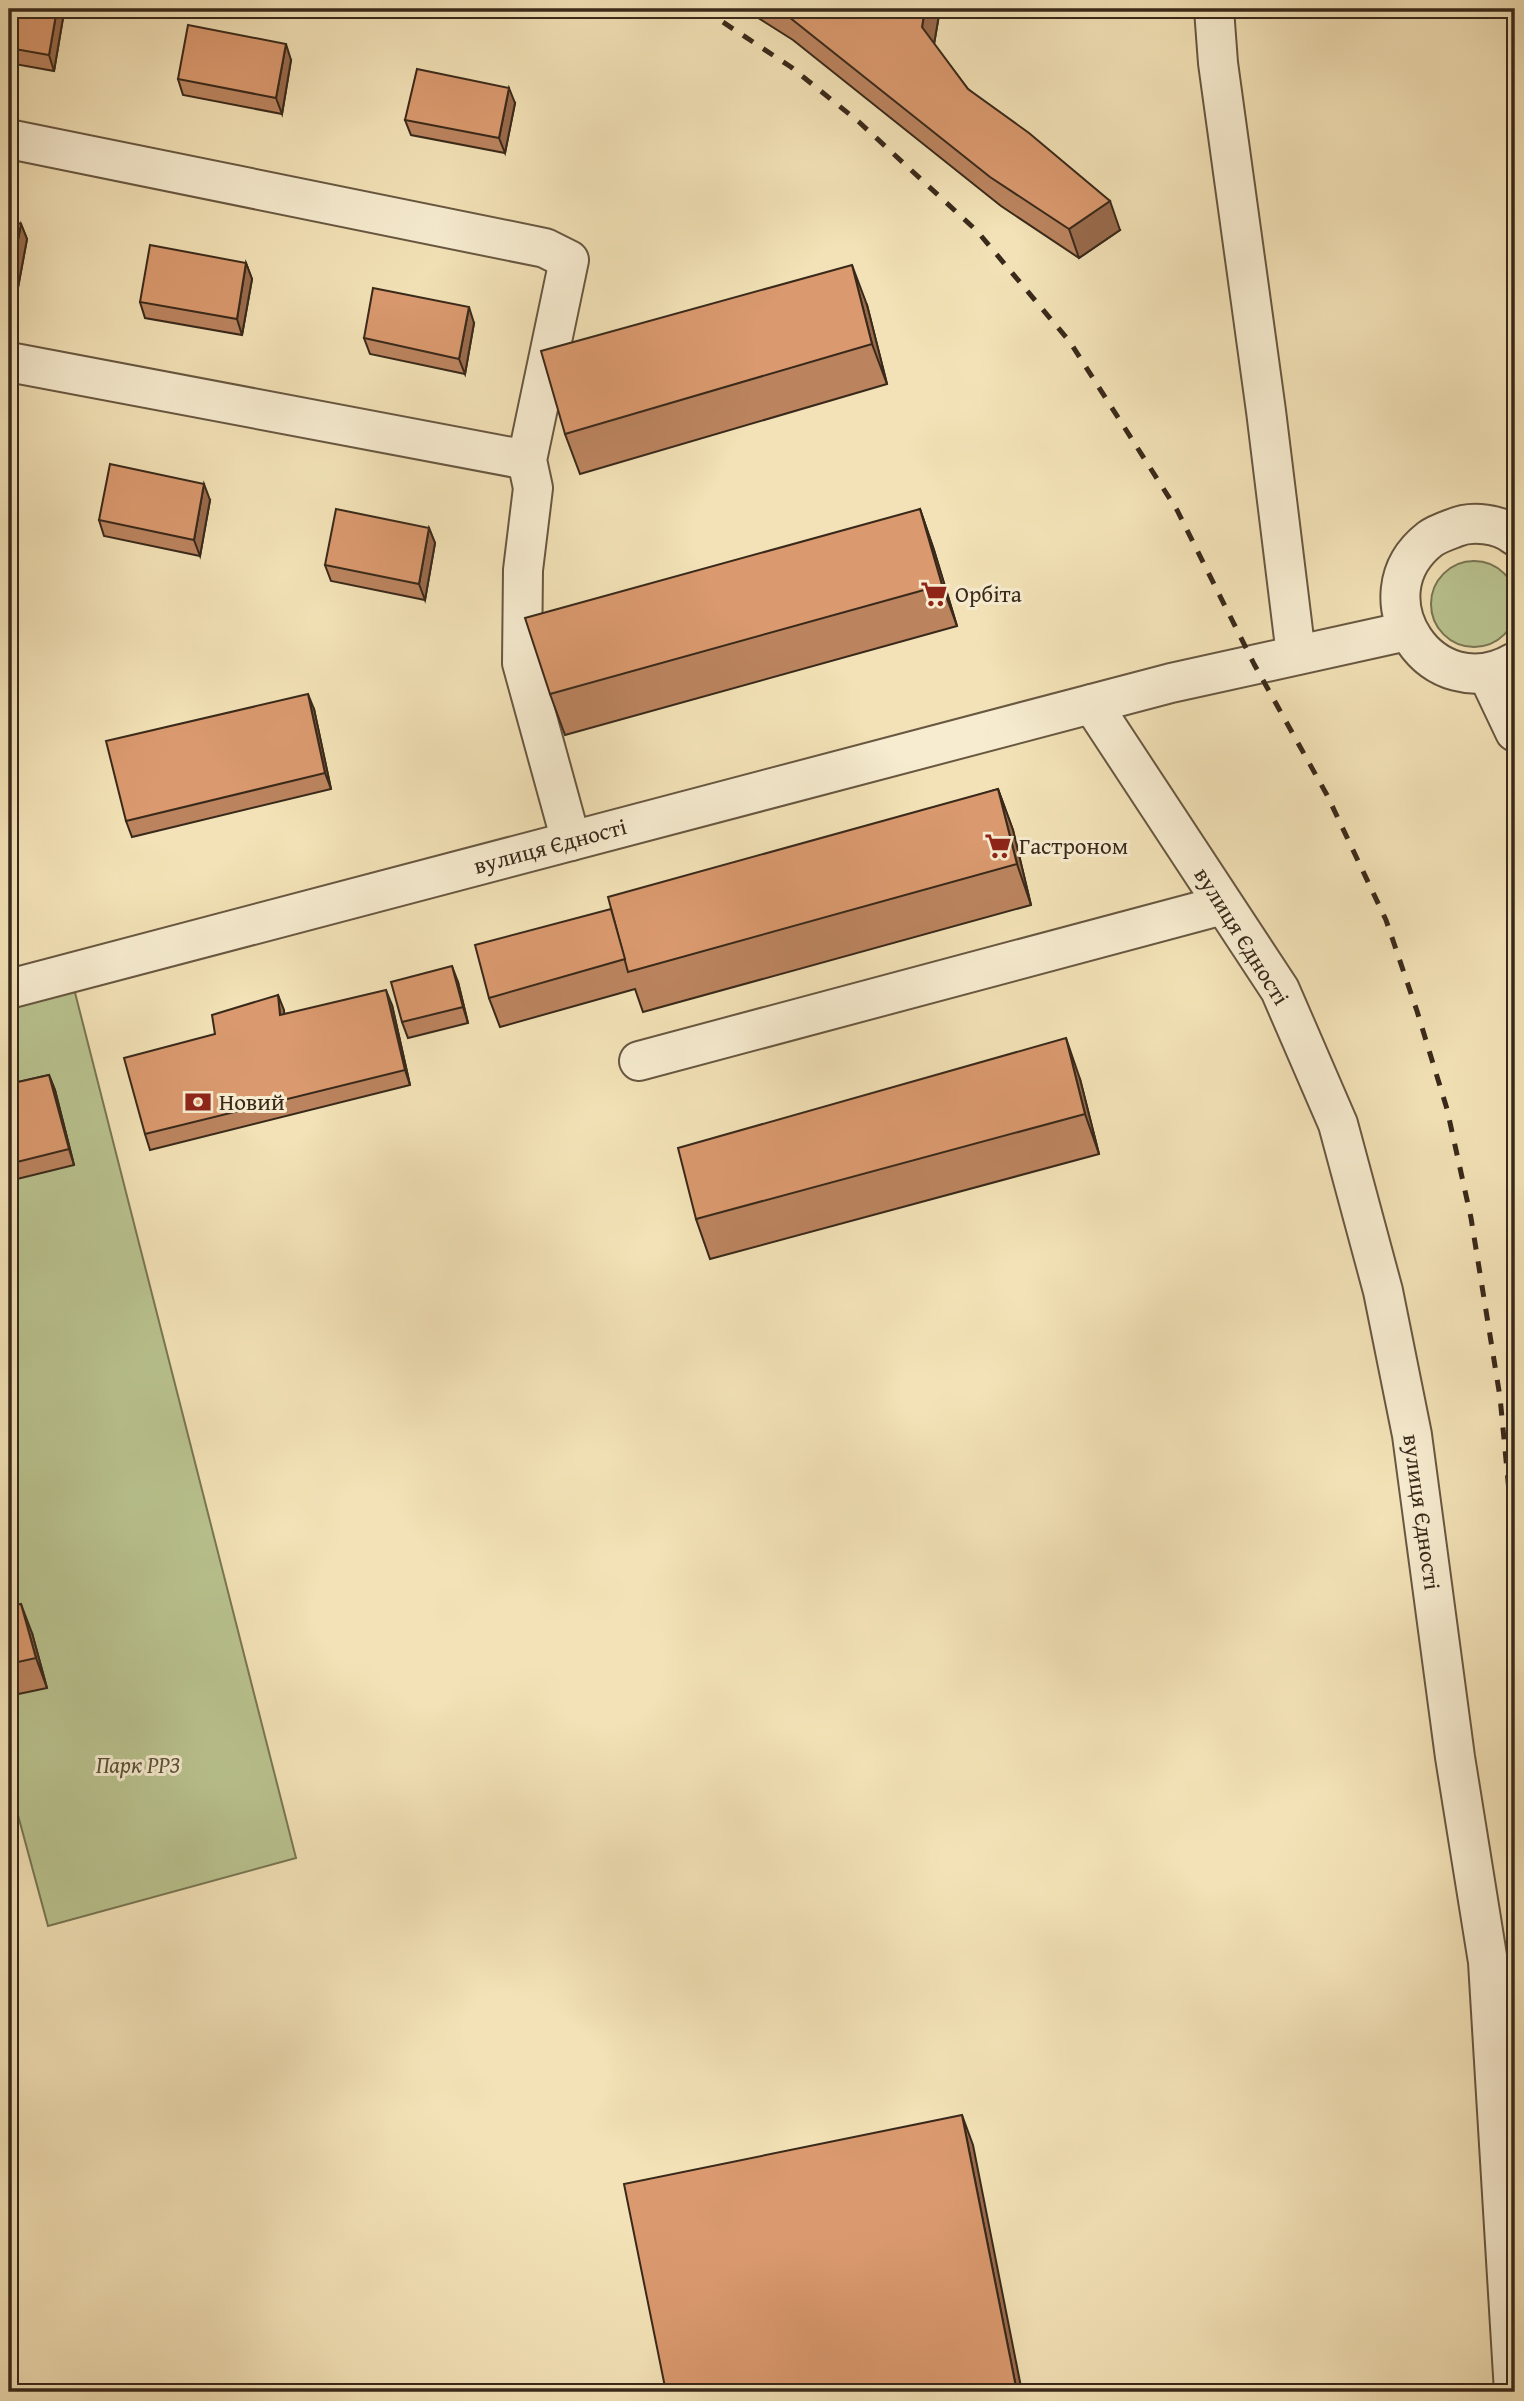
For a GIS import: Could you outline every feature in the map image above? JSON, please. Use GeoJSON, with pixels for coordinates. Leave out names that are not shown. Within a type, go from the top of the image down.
{"type":"FeatureCollection","features":[{"type":"Feature","properties":{"kind":"street"},"geometry":{"type":"LineString","coordinates":[[1214,9],[1218,63],[1266,411],[1296,655]]}},
{"type":"Feature","properties":{"kind":"street"},"geometry":{"type":"LineString","coordinates":[[9,139],[545,248],[569,260],[527,460],[533,488],[523,570],[523,663],[571,841]]}},
{"type":"Feature","properties":{"kind":"street"},"geometry":{"type":"LineString","coordinates":[[550,351],[590,341]]}},
{"type":"Feature","properties":{"kind":"street"},"geometry":{"type":"LineString","coordinates":[[9,362],[527,460]]}},
{"type":"Feature","properties":{"kind":"street"},"geometry":{"type":"LineString","coordinates":[[1515,536],[1485,524],[1459,525],[1431,538],[1413,556],[1403,580],[1401,606],[1408,631],[1427,657],[1449,670],[1475,675],[1501,667],[1515,732]]}},
{"type":"Feature","properties":{"kind":"street"},"geometry":{"type":"LineString","coordinates":[[523,620],[563,609]]}},
{"type":"Feature","properties":{"kind":"street","name":"вулиця Єдності"},"geometry":{"type":"LineString","coordinates":[[9,989],[1171,683],[1408,631]]}},
{"type":"Feature","properties":{"kind":"street","name":"вулиця Єдності"},"geometry":{"type":"LineString","coordinates":[[1092,704],[1280,990],[1338,1124],[1383,1291],[1412,1435],[1455,1757],[1488,1962],[1514,2392]]}},
{"type":"Feature","properties":{"kind":"street"},"geometry":{"type":"LineString","coordinates":[[639,1061],[1223,905]]}},
{"type":"Feature","properties":{"kind":"green space"},"geometry":{"type":"Polygon","coordinates":[[[1474,561],[1498,568],[1510,580],[1517,604],[1510,628],[1498,640],[1474,647],[1450,640],[1438,628],[1431,604],[1438,580],[1450,568],[1474,561]]]}},
{"type":"Feature","properties":{"kind":"green space","name":"Парк РРЗ"},"geometry":{"type":"Polygon","coordinates":[[[70,973],[296,1858],[48,1926],[9,1782],[9,989],[70,973]]]}},
{"type":"Feature","properties":{"kind":"building"},"geometry":{"type":"Polygon","coordinates":[[[9,9],[57,9],[49,55],[9,48],[9,9]]]}},
{"type":"Feature","properties":{"kind":"building"},"geometry":{"type":"Polygon","coordinates":[[[779,9],[925,9],[922,27],[968,89],[1029,133],[1110,201],[1069,229],[990,177],[779,9]]]}},
{"type":"Feature","properties":{"kind":"building"},"geometry":{"type":"Polygon","coordinates":[[[188,25],[286,44],[276,98],[178,79],[188,25]]]}},
{"type":"Feature","properties":{"kind":"building"},"geometry":{"type":"Polygon","coordinates":[[[417,69],[509,88],[499,138],[405,120],[417,69]]]}},
{"type":"Feature","properties":{"kind":"building"},"geometry":{"type":"Polygon","coordinates":[[[9,221],[21,224],[11,277],[9,277],[9,221]]]}},
{"type":"Feature","properties":{"kind":"building"},"geometry":{"type":"Polygon","coordinates":[[[150,245],[246,263],[237,319],[140,302],[150,245]]]}},
{"type":"Feature","properties":{"kind":"building"},"geometry":{"type":"Polygon","coordinates":[[[852,265],[872,344],[565,434],[541,351],[852,265]]]}},
{"type":"Feature","properties":{"kind":"building"},"geometry":{"type":"Polygon","coordinates":[[[373,288],[469,307],[459,359],[364,338],[373,288]]]}},
{"type":"Feature","properties":{"kind":"building"},"geometry":{"type":"Polygon","coordinates":[[[110,464],[204,484],[194,540],[99,520],[110,464]]]}},
{"type":"Feature","properties":{"kind":"building"},"geometry":{"type":"Polygon","coordinates":[[[336,509],[429,528],[419,584],[325,565],[336,509]]]}},
{"type":"Feature","properties":{"kind":"building"},"geometry":{"type":"Polygon","coordinates":[[[920,509],[942,585],[550,694],[525,618],[920,509]]]}},
{"type":"Feature","properties":{"kind":"building"},"geometry":{"type":"Polygon","coordinates":[[[308,694],[325,773],[126,821],[106,741],[308,694]]]}},
{"type":"Feature","properties":{"kind":"building"},"geometry":{"type":"Polygon","coordinates":[[[998,789],[1017,864],[628,972],[608,897],[998,789]]]}},
{"type":"Feature","properties":{"kind":"building"},"geometry":{"type":"Polygon","coordinates":[[[611,909],[625,959],[489,998],[475,945],[611,909]]]}},
{"type":"Feature","properties":{"kind":"building"},"geometry":{"type":"Polygon","coordinates":[[[452,966],[463,1007],[402,1022],[391,982],[452,966]]]}},
{"type":"Feature","properties":{"kind":"building"},"geometry":{"type":"Polygon","coordinates":[[[386,990],[405,1070],[145,1134],[124,1058],[215,1034],[212,1015],[278,995],[280,1015],[386,990]]]}},
{"type":"Feature","properties":{"kind":"building"},"geometry":{"type":"Polygon","coordinates":[[[1066,1038],[1085,1114],[696,1219],[678,1148],[1066,1038]]]}},
{"type":"Feature","properties":{"kind":"building"},"geometry":{"type":"Polygon","coordinates":[[[49,1075],[69,1149],[9,1164],[9,1084],[49,1075]]]}},
{"type":"Feature","properties":{"kind":"building"},"geometry":{"type":"Polygon","coordinates":[[[21,1604],[36,1658],[9,1664],[9,1606],[21,1604]]]}},
{"type":"Feature","properties":{"kind":"building"},"geometry":{"type":"Polygon","coordinates":[[[962,2115],[1017,2392],[666,2392],[624,2184],[962,2115]]]}},
{"type":"Feature","properties":{"kind":"railway"},"geometry":{"type":"LineString","coordinates":[[703,9],[791,67],[859,122],[977,231],[1070,342],[1177,510],[1254,664],[1327,795],[1386,920],[1447,1109],[1471,1218],[1500,1397],[1515,1554]]}},
{"type":"Feature","properties":{"kind":"place","name":"Орбіта"},"geometry":{"type":"Point","coordinates":[934,594]}},
{"type":"Feature","properties":{"kind":"place","name":"Гастроном"},"geometry":{"type":"Point","coordinates":[998,846]}},
{"type":"Feature","properties":{"kind":"place","name":"Новий"},"geometry":{"type":"Point","coordinates":[198,1102]}}]}
